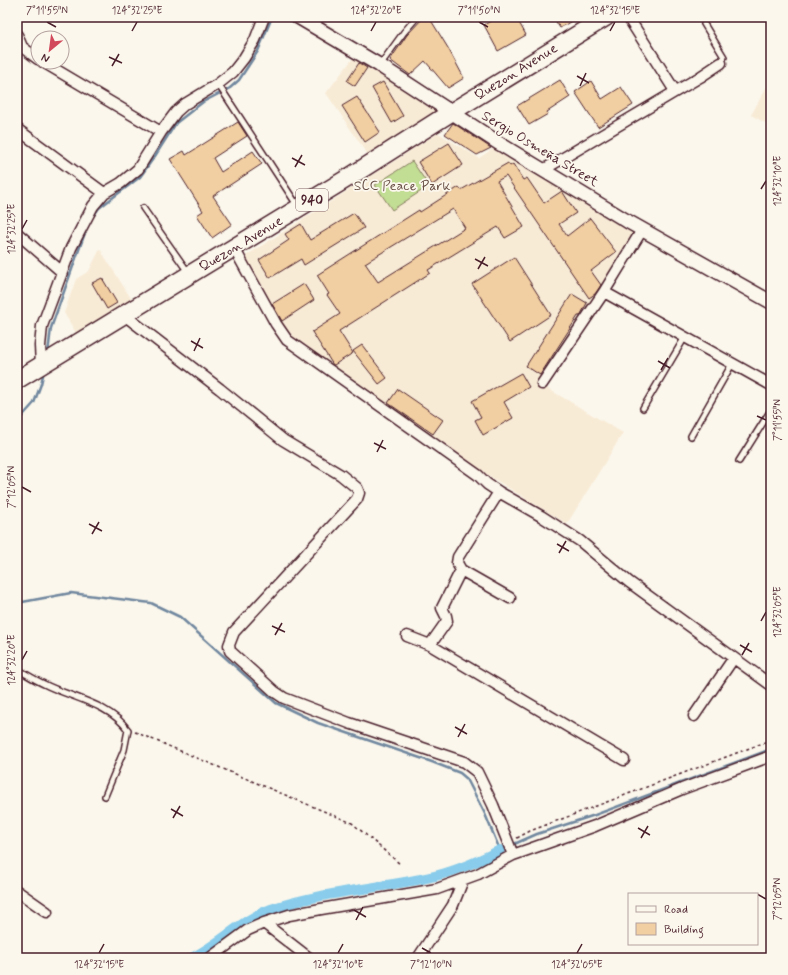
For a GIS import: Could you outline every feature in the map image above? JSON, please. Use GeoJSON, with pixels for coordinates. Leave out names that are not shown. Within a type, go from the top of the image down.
{"type":"FeatureCollection","features":[{"type":"Feature","properties":{"kind":"main road","name":"Quezon Avenue"},"geometry":{"type":"LineString","coordinates":[[17,380],[351,176],[450,112],[606,17]]}},
{"type":"Feature","properties":{"kind":"street"},"geometry":{"type":"LineString","coordinates":[[42,365],[40,346],[42,326],[71,248],[93,206],[104,193],[121,183],[138,169],[169,119],[184,104],[220,86],[233,72],[255,40],[264,17]]}},
{"type":"Feature","properties":{"kind":"street","name":"Sergio Osmeña Street"},"geometry":{"type":"LineString","coordinates":[[298,17],[318,22],[379,66],[543,170],[642,230],[771,302]]}},
{"type":"Feature","properties":{"kind":"street"},"geometry":{"type":"LineString","coordinates":[[628,17],[675,91]]}},
{"type":"Feature","properties":{"kind":"street"},"geometry":{"type":"LineString","coordinates":[[17,35],[22,47],[30,53]]}},
{"type":"Feature","properties":{"kind":"street"},"geometry":{"type":"LineString","coordinates":[[543,170],[721,63]]}},
{"type":"Feature","properties":{"kind":"street"},"geometry":{"type":"LineString","coordinates":[[56,70],[161,132]]}},
{"type":"Feature","properties":{"kind":"street"},"geometry":{"type":"LineString","coordinates":[[17,128],[104,193]]}},
{"type":"Feature","properties":{"kind":"street"},"geometry":{"type":"LineString","coordinates":[[542,384],[604,292],[642,230]]}},
{"type":"Feature","properties":{"kind":"street"},"geometry":{"type":"LineString","coordinates":[[17,233],[62,272]]}},
{"type":"Feature","properties":{"kind":"street"},"geometry":{"type":"LineString","coordinates":[[234,248],[276,324],[287,340],[478,475],[487,484],[580,541],[629,582],[733,659],[771,685]]}},
{"type":"Feature","properties":{"kind":"street"},"geometry":{"type":"LineString","coordinates":[[604,292],[771,385]]}},
{"type":"Feature","properties":{"kind":"street"},"geometry":{"type":"LineString","coordinates":[[123,314],[283,440],[341,475],[357,488],[357,499],[234,632],[229,645],[230,651],[275,692],[284,698],[464,762],[470,766],[476,772],[493,805],[513,855]]}},
{"type":"Feature","properties":{"kind":"street"},"geometry":{"type":"LineString","coordinates":[[499,492],[458,557],[457,563],[461,570],[510,598]]}},
{"type":"Feature","properties":{"kind":"street"},"geometry":{"type":"LineString","coordinates":[[430,645],[447,621],[442,608],[461,570]]}},
{"type":"Feature","properties":{"kind":"street"},"geometry":{"type":"LineString","coordinates":[[406,636],[430,645],[624,760]]}},
{"type":"Feature","properties":{"kind":"street"},"geometry":{"type":"LineString","coordinates":[[694,716],[733,659]]}},
{"type":"Feature","properties":{"kind":"street"},"geometry":{"type":"LineString","coordinates":[[210,958],[248,930],[264,923],[289,915],[437,889],[478,874],[513,855],[595,826],[682,789],[771,756]]}},
{"type":"Feature","properties":{"kind":"street"},"geometry":{"type":"LineString","coordinates":[[418,958],[453,905],[463,880]]}},
{"type":"Feature","properties":{"kind":"street"},"geometry":{"type":"LineString","coordinates":[[17,891],[47,912]]}},
{"type":"Feature","properties":{"kind":"street"},"geometry":{"type":"LineString","coordinates":[[264,923],[309,958]]}},
{"type":"Feature","properties":{"kind":"lane"},"geometry":{"type":"LineString","coordinates":[[379,66],[417,17]]}},
{"type":"Feature","properties":{"kind":"lane"},"geometry":{"type":"LineString","coordinates":[[704,24],[724,57],[721,63]]}},
{"type":"Feature","properties":{"kind":"lane"},"geometry":{"type":"LineString","coordinates":[[220,86],[299,208]]}},
{"type":"Feature","properties":{"kind":"lane"},"geometry":{"type":"LineString","coordinates":[[143,208],[189,275]]}},
{"type":"Feature","properties":{"kind":"lane"},"geometry":{"type":"LineString","coordinates":[[643,408],[685,337]]}},
{"type":"Feature","properties":{"kind":"lane"},"geometry":{"type":"LineString","coordinates":[[691,436],[732,364]]}},
{"type":"Feature","properties":{"kind":"lane"},"geometry":{"type":"LineString","coordinates":[[739,461],[771,410]]}},
{"type":"Feature","properties":{"kind":"lane"},"geometry":{"type":"LineString","coordinates":[[18,671],[108,712],[123,723],[128,730],[124,750],[105,796]]}},
{"type":"Feature","properties":{"kind":"path"},"geometry":{"type":"LineString","coordinates":[[128,730],[139,733],[352,824],[400,864]]}},
{"type":"Feature","properties":{"kind":"path"},"geometry":{"type":"LineString","coordinates":[[508,843],[530,831],[771,740]]}},
{"type":"Feature","properties":{"kind":"shaded area"},"geometry":{"type":"Polygon","coordinates":[[[354,57],[436,111],[368,155],[326,93],[354,57]]]}},
{"type":"Feature","properties":{"kind":"shaded area"},"geometry":{"type":"Polygon","coordinates":[[[771,79],[771,126],[751,115],[771,79]]]}},
{"type":"Feature","properties":{"kind":"shaded area"},"geometry":{"type":"Polygon","coordinates":[[[438,133],[479,158],[494,148],[635,234],[540,384],[623,433],[567,524],[478,469],[293,337],[277,318],[244,257],[438,133]]]}},
{"type":"Feature","properties":{"kind":"shaded area"},"geometry":{"type":"Polygon","coordinates":[[[100,249],[132,300],[76,333],[64,313],[76,279],[89,271],[100,249]]]}},
{"type":"Feature","properties":{"kind":"green space","name":"SCC Peace Park"},"geometry":{"type":"Polygon","coordinates":[[[412,161],[429,186],[392,210],[375,185],[412,161]]]}},
{"type":"Feature","properties":{"kind":"building"},"geometry":{"type":"Polygon","coordinates":[[[424,17],[429,17],[464,78],[448,88],[425,61],[410,75],[390,60],[407,35],[424,17]]]}},
{"type":"Feature","properties":{"kind":"building"},"geometry":{"type":"Polygon","coordinates":[[[497,17],[516,17],[526,35],[498,51],[484,25],[497,17]]]}},
{"type":"Feature","properties":{"kind":"building"},"geometry":{"type":"Polygon","coordinates":[[[553,17],[578,17],[560,28],[553,17]]]}},
{"type":"Feature","properties":{"kind":"building"},"geometry":{"type":"Polygon","coordinates":[[[359,63],[367,68],[355,86],[347,81],[359,63]]]}},
{"type":"Feature","properties":{"kind":"building"},"geometry":{"type":"Polygon","coordinates":[[[560,80],[570,97],[547,112],[548,114],[529,125],[517,106],[560,80]]]}},
{"type":"Feature","properties":{"kind":"building"},"geometry":{"type":"Polygon","coordinates":[[[591,81],[602,99],[621,87],[633,105],[598,127],[575,92],[591,81]]]}},
{"type":"Feature","properties":{"kind":"building"},"geometry":{"type":"Polygon","coordinates":[[[383,82],[403,116],[392,123],[372,88],[383,82]]]}},
{"type":"Feature","properties":{"kind":"building"},"geometry":{"type":"Polygon","coordinates":[[[357,97],[380,132],[365,142],[342,106],[357,97]]]}},
{"type":"Feature","properties":{"kind":"building"},"geometry":{"type":"Polygon","coordinates":[[[238,122],[247,136],[213,158],[221,172],[253,151],[262,164],[213,196],[232,224],[212,238],[197,215],[203,211],[170,159],[184,151],[186,155],[238,122]]]}},
{"type":"Feature","properties":{"kind":"building"},"geometry":{"type":"Polygon","coordinates":[[[453,123],[491,148],[477,155],[445,134],[453,123]]]}},
{"type":"Feature","properties":{"kind":"building"},"geometry":{"type":"Polygon","coordinates":[[[449,143],[463,165],[432,185],[418,162],[449,143]]]}},
{"type":"Feature","properties":{"kind":"building"},"geometry":{"type":"Polygon","coordinates":[[[508,163],[510,166],[513,164],[523,180],[527,178],[544,203],[562,191],[576,213],[559,224],[567,236],[590,218],[616,252],[591,271],[601,285],[595,294],[589,298],[506,176],[497,181],[524,227],[505,238],[498,227],[428,270],[430,273],[339,331],[353,353],[333,365],[312,332],[340,314],[327,295],[329,294],[317,275],[419,210],[420,212],[459,187],[461,190],[508,163]],[[453,209],[365,263],[378,282],[465,228],[453,209]]]}},
{"type":"Feature","properties":{"kind":"building"},"geometry":{"type":"Polygon","coordinates":[[[354,213],[364,228],[304,265],[301,259],[270,278],[259,260],[289,240],[285,234],[301,224],[310,240],[354,213]]]}},
{"type":"Feature","properties":{"kind":"building"},"geometry":{"type":"Polygon","coordinates":[[[514,257],[551,315],[510,342],[472,284],[514,257]]]}},
{"type":"Feature","properties":{"kind":"building"},"geometry":{"type":"Polygon","coordinates":[[[102,278],[117,303],[107,309],[92,283],[102,278]]]}},
{"type":"Feature","properties":{"kind":"building"},"geometry":{"type":"Polygon","coordinates":[[[304,284],[314,300],[282,321],[272,304],[304,284]]]}},
{"type":"Feature","properties":{"kind":"building"},"geometry":{"type":"Polygon","coordinates":[[[572,294],[587,303],[580,316],[578,316],[540,375],[526,366],[572,294]]]}},
{"type":"Feature","properties":{"kind":"building"},"geometry":{"type":"Polygon","coordinates":[[[362,345],[387,378],[379,384],[353,351],[362,345]]]}},
{"type":"Feature","properties":{"kind":"building"},"geometry":{"type":"Polygon","coordinates":[[[521,373],[529,387],[504,402],[513,418],[483,435],[475,420],[481,417],[472,401],[521,373]]]}},
{"type":"Feature","properties":{"kind":"building"},"geometry":{"type":"Polygon","coordinates":[[[398,389],[443,420],[433,434],[388,403],[398,389]]]}},
{"type":"Feature","properties":{"kind":"waterway"},"geometry":{"type":"LineString","coordinates":[[94,215],[99,208],[140,177],[176,123],[203,102],[230,88],[239,80],[258,51],[272,17]]}},
{"type":"Feature","properties":{"kind":"waterway"},"geometry":{"type":"LineString","coordinates":[[48,353],[51,328],[86,230]]}},
{"type":"Feature","properties":{"kind":"waterway"},"geometry":{"type":"LineString","coordinates":[[17,422],[34,403],[44,371]]}},
{"type":"Feature","properties":{"kind":"waterway"},"geometry":{"type":"LineString","coordinates":[[17,603],[71,593],[151,603],[180,617],[276,703],[318,723],[460,773],[467,779],[485,814],[500,850],[507,847]]}},
{"type":"Feature","properties":{"kind":"waterway"},"geometry":{"type":"LineString","coordinates":[[512,845],[537,834],[595,815],[771,749]]}},
{"type":"Feature","properties":{"kind":"waterway"},"geometry":{"type":"LineString","coordinates":[[191,958],[201,953],[240,925],[260,913],[271,909],[309,899],[436,876],[464,867],[500,850]]}}]}
